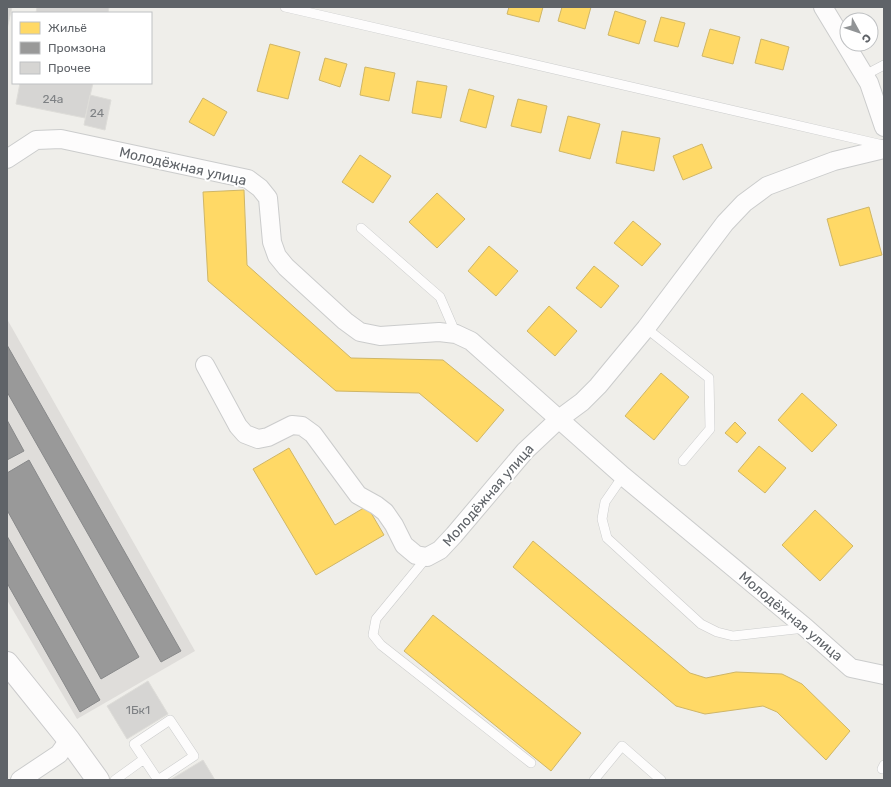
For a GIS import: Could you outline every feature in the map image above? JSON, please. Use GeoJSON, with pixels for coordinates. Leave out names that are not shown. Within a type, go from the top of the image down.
{"type":"FeatureCollection","features":[{"type":"Feature","properties":{"kind":"street"},"geometry":{"type":"LineString","coordinates":[[823,7],[869,82],[884,127]]}},
{"type":"Feature","properties":{"kind":"street","name":"Молодёжная улица"},"geometry":{"type":"LineString","coordinates":[[7,159],[36,140],[61,139],[248,179],[260,188],[268,198],[272,242],[277,256],[286,267],[345,321],[360,332],[380,336],[438,332],[456,334],[471,341],[623,476],[852,668],[884,675]]}},
{"type":"Feature","properties":{"kind":"street","name":"Молодёжная улица"},"geometry":{"type":"LineString","coordinates":[[427,557],[440,550],[525,451],[559,419],[582,402],[598,386],[646,328],[725,223],[744,203],[766,186],[834,161],[884,149]]}},
{"type":"Feature","properties":{"kind":"street"},"geometry":{"type":"LineString","coordinates":[[205,364],[238,426],[245,434],[258,439],[268,437],[292,424],[302,426],[313,434],[358,495],[385,512],[394,525],[404,545],[416,555],[427,557]]}},
{"type":"Feature","properties":{"kind":"street"},"geometry":{"type":"LineString","coordinates":[[7,663],[69,740],[98,780]]}},
{"type":"Feature","properties":{"kind":"street"},"geometry":{"type":"LineString","coordinates":[[20,780],[59,754],[69,740]]}},
{"type":"Feature","properties":{"kind":"lane"},"geometry":{"type":"LineString","coordinates":[[285,7],[884,145]]}},
{"type":"Feature","properties":{"kind":"lane"},"geometry":{"type":"LineString","coordinates":[[865,75],[884,65]]}},
{"type":"Feature","properties":{"kind":"lane"},"geometry":{"type":"LineString","coordinates":[[361,228],[440,297],[456,334]]}},
{"type":"Feature","properties":{"kind":"lane"},"geometry":{"type":"LineString","coordinates":[[646,328],[709,378],[710,429],[683,461]]}},
{"type":"Feature","properties":{"kind":"lane"},"geometry":{"type":"LineString","coordinates":[[623,476],[605,502],[602,519],[607,538],[701,624],[717,632],[733,636],[806,628]]}},
{"type":"Feature","properties":{"kind":"lane"},"geometry":{"type":"LineString","coordinates":[[427,557],[376,619],[373,635],[381,645],[531,763]]}},
{"type":"Feature","properties":{"kind":"lane"},"geometry":{"type":"LineString","coordinates":[[170,720],[194,756],[158,780],[144,760],[134,744],[170,720]]}},
{"type":"Feature","properties":{"kind":"lane"},"geometry":{"type":"LineString","coordinates":[[594,780],[622,746],[661,780]]}},
{"type":"Feature","properties":{"kind":"lane"},"geometry":{"type":"LineString","coordinates":[[116,780],[144,760]]}},
{"type":"Feature","properties":{"kind":"shaded area"},"geometry":{"type":"Polygon","coordinates":[[[7,319],[195,651],[77,719],[7,600],[7,319]]]}},
{"type":"Feature","properties":{"kind":"building: Жильё"},"geometry":{"type":"Polygon","coordinates":[[[509,7],[543,7],[539,22],[507,14],[509,7]]]}},
{"type":"Feature","properties":{"kind":"building: Жильё"},"geometry":{"type":"Polygon","coordinates":[[[562,7],[591,7],[585,29],[558,21],[562,7]]]}},
{"type":"Feature","properties":{"kind":"building: Жильё"},"geometry":{"type":"Polygon","coordinates":[[[615,11],[646,21],[639,44],[608,35],[615,11]]]}},
{"type":"Feature","properties":{"kind":"building: Жильё"},"geometry":{"type":"Polygon","coordinates":[[[661,17],[685,23],[678,47],[654,41],[661,17]]]}},
{"type":"Feature","properties":{"kind":"building: Жильё"},"geometry":{"type":"Polygon","coordinates":[[[710,29],[740,37],[733,64],[702,56],[710,29]]]}},
{"type":"Feature","properties":{"kind":"building: Жильё"},"geometry":{"type":"Polygon","coordinates":[[[761,39],[789,47],[783,70],[755,63],[761,39]]]}},
{"type":"Feature","properties":{"kind":"building: Жильё"},"geometry":{"type":"Polygon","coordinates":[[[270,44],[300,52],[288,99],[257,91],[270,44]]]}},
{"type":"Feature","properties":{"kind":"building: Жильё"},"geometry":{"type":"Polygon","coordinates":[[[325,58],[347,64],[340,87],[319,80],[325,58]]]}},
{"type":"Feature","properties":{"kind":"building: Жильё"},"geometry":{"type":"Polygon","coordinates":[[[365,67],[395,73],[389,101],[360,95],[365,67]]]}},
{"type":"Feature","properties":{"kind":"building: Жильё"},"geometry":{"type":"Polygon","coordinates":[[[417,81],[447,86],[441,118],[412,113],[417,81]]]}},
{"type":"Feature","properties":{"kind":"building: Жильё"},"geometry":{"type":"Polygon","coordinates":[[[469,89],[494,96],[486,128],[460,121],[469,89]]]}},
{"type":"Feature","properties":{"kind":"building: Жильё"},"geometry":{"type":"Polygon","coordinates":[[[203,98],[227,112],[214,136],[189,122],[203,98]]]}},
{"type":"Feature","properties":{"kind":"building: Жильё"},"geometry":{"type":"Polygon","coordinates":[[[518,99],[547,106],[541,133],[511,126],[518,99]]]}},
{"type":"Feature","properties":{"kind":"building: Жильё"},"geometry":{"type":"Polygon","coordinates":[[[568,116],[600,124],[590,159],[559,151],[568,116]]]}},
{"type":"Feature","properties":{"kind":"building: Жильё"},"geometry":{"type":"Polygon","coordinates":[[[622,131],[660,138],[654,171],[616,163],[622,131]]]}},
{"type":"Feature","properties":{"kind":"building: Жильё"},"geometry":{"type":"Polygon","coordinates":[[[702,144],[712,168],[683,180],[673,156],[702,144]]]}},
{"type":"Feature","properties":{"kind":"building: Жильё"},"geometry":{"type":"Polygon","coordinates":[[[360,155],[391,176],[373,203],[342,182],[360,155]]]}},
{"type":"Feature","properties":{"kind":"building: Жильё"},"geometry":{"type":"Polygon","coordinates":[[[244,190],[247,265],[351,358],[443,360],[504,410],[477,442],[419,393],[336,391],[208,281],[203,192],[244,190]]]}},
{"type":"Feature","properties":{"kind":"building: Жильё"},"geometry":{"type":"Polygon","coordinates":[[[437,193],[465,219],[437,248],[409,222],[437,193]]]}},
{"type":"Feature","properties":{"kind":"building: Жильё"},"geometry":{"type":"Polygon","coordinates":[[[869,207],[882,255],[840,266],[827,219],[869,207]]]}},
{"type":"Feature","properties":{"kind":"building: Жильё"},"geometry":{"type":"Polygon","coordinates":[[[633,221],[661,244],[642,266],[614,243],[633,221]]]}},
{"type":"Feature","properties":{"kind":"building: Жильё"},"geometry":{"type":"Polygon","coordinates":[[[489,246],[518,271],[496,296],[468,271],[489,246]]]}},
{"type":"Feature","properties":{"kind":"building: Жильё"},"geometry":{"type":"Polygon","coordinates":[[[594,266],[619,286],[601,308],[576,288],[594,266]]]}},
{"type":"Feature","properties":{"kind":"building: Жильё"},"geometry":{"type":"Polygon","coordinates":[[[549,306],[577,331],[555,356],[527,331],[549,306]]]}},
{"type":"Feature","properties":{"kind":"building: Жильё"},"geometry":{"type":"Polygon","coordinates":[[[661,373],[689,397],[654,440],[625,416],[661,373]]]}},
{"type":"Feature","properties":{"kind":"building: Жильё"},"geometry":{"type":"Polygon","coordinates":[[[802,393],[837,425],[812,452],[778,420],[802,393]]]}},
{"type":"Feature","properties":{"kind":"building: Жильё"},"geometry":{"type":"Polygon","coordinates":[[[735,422],[746,433],[737,443],[725,433],[735,422]]]}},
{"type":"Feature","properties":{"kind":"building: Жильё"},"geometry":{"type":"Polygon","coordinates":[[[759,446],[786,468],[765,493],[738,471],[759,446]]]}},
{"type":"Feature","properties":{"kind":"building: Жильё"},"geometry":{"type":"Polygon","coordinates":[[[289,448],[335,525],[367,506],[384,535],[316,575],[253,469],[289,448]]]}},
{"type":"Feature","properties":{"kind":"building: Жильё"},"geometry":{"type":"Polygon","coordinates":[[[815,510],[853,546],[820,581],[782,545],[815,510]]]}},
{"type":"Feature","properties":{"kind":"building: Жильё"},"geometry":{"type":"Polygon","coordinates":[[[533,541],[690,673],[706,678],[736,672],[782,674],[802,684],[850,731],[826,760],[777,712],[763,706],[705,714],[676,706],[513,567],[533,541]]]}},
{"type":"Feature","properties":{"kind":"building: Жильё"},"geometry":{"type":"Polygon","coordinates":[[[433,615],[581,733],[551,771],[404,651],[433,615]]]}},
{"type":"Feature","properties":{"kind":"building: Промзона"},"geometry":{"type":"Polygon","coordinates":[[[7,345],[181,651],[161,662],[7,392],[7,345]]]}},
{"type":"Feature","properties":{"kind":"building: Промзона"},"geometry":{"type":"Polygon","coordinates":[[[7,420],[24,451],[7,460],[7,420]]]}},
{"type":"Feature","properties":{"kind":"building: Промзона"},"geometry":{"type":"Polygon","coordinates":[[[29,460],[139,657],[101,679],[7,510],[7,473],[29,460]]]}},
{"type":"Feature","properties":{"kind":"building: Промзона"},"geometry":{"type":"Polygon","coordinates":[[[7,536],[100,700],[80,712],[7,583],[7,536]]]}},
{"type":"Feature","properties":{"kind":"building: Прочее"},"geometry":{"type":"Polygon","coordinates":[[[7,7],[12,7],[7,29],[7,7]]]}},
{"type":"Feature","properties":{"kind":"building: Прочее"},"geometry":{"type":"Polygon","coordinates":[[[37,7],[109,7],[108,12],[36,12],[37,7]]]}},
{"type":"Feature","properties":{"kind":"building: Прочее"},"geometry":{"type":"Polygon","coordinates":[[[20,84],[93,84],[85,118],[16,104],[20,84]]]}},
{"type":"Feature","properties":{"kind":"building: Прочее"},"geometry":{"type":"Polygon","coordinates":[[[90,95],[111,100],[105,130],[84,125],[90,95]]]}},
{"type":"Feature","properties":{"kind":"building: Прочее"},"geometry":{"type":"Polygon","coordinates":[[[148,681],[168,714],[127,739],[107,706],[148,681]]]}},
{"type":"Feature","properties":{"kind":"building: Прочее"},"geometry":{"type":"Polygon","coordinates":[[[203,760],[215,780],[170,780],[203,760]]]}}]}
